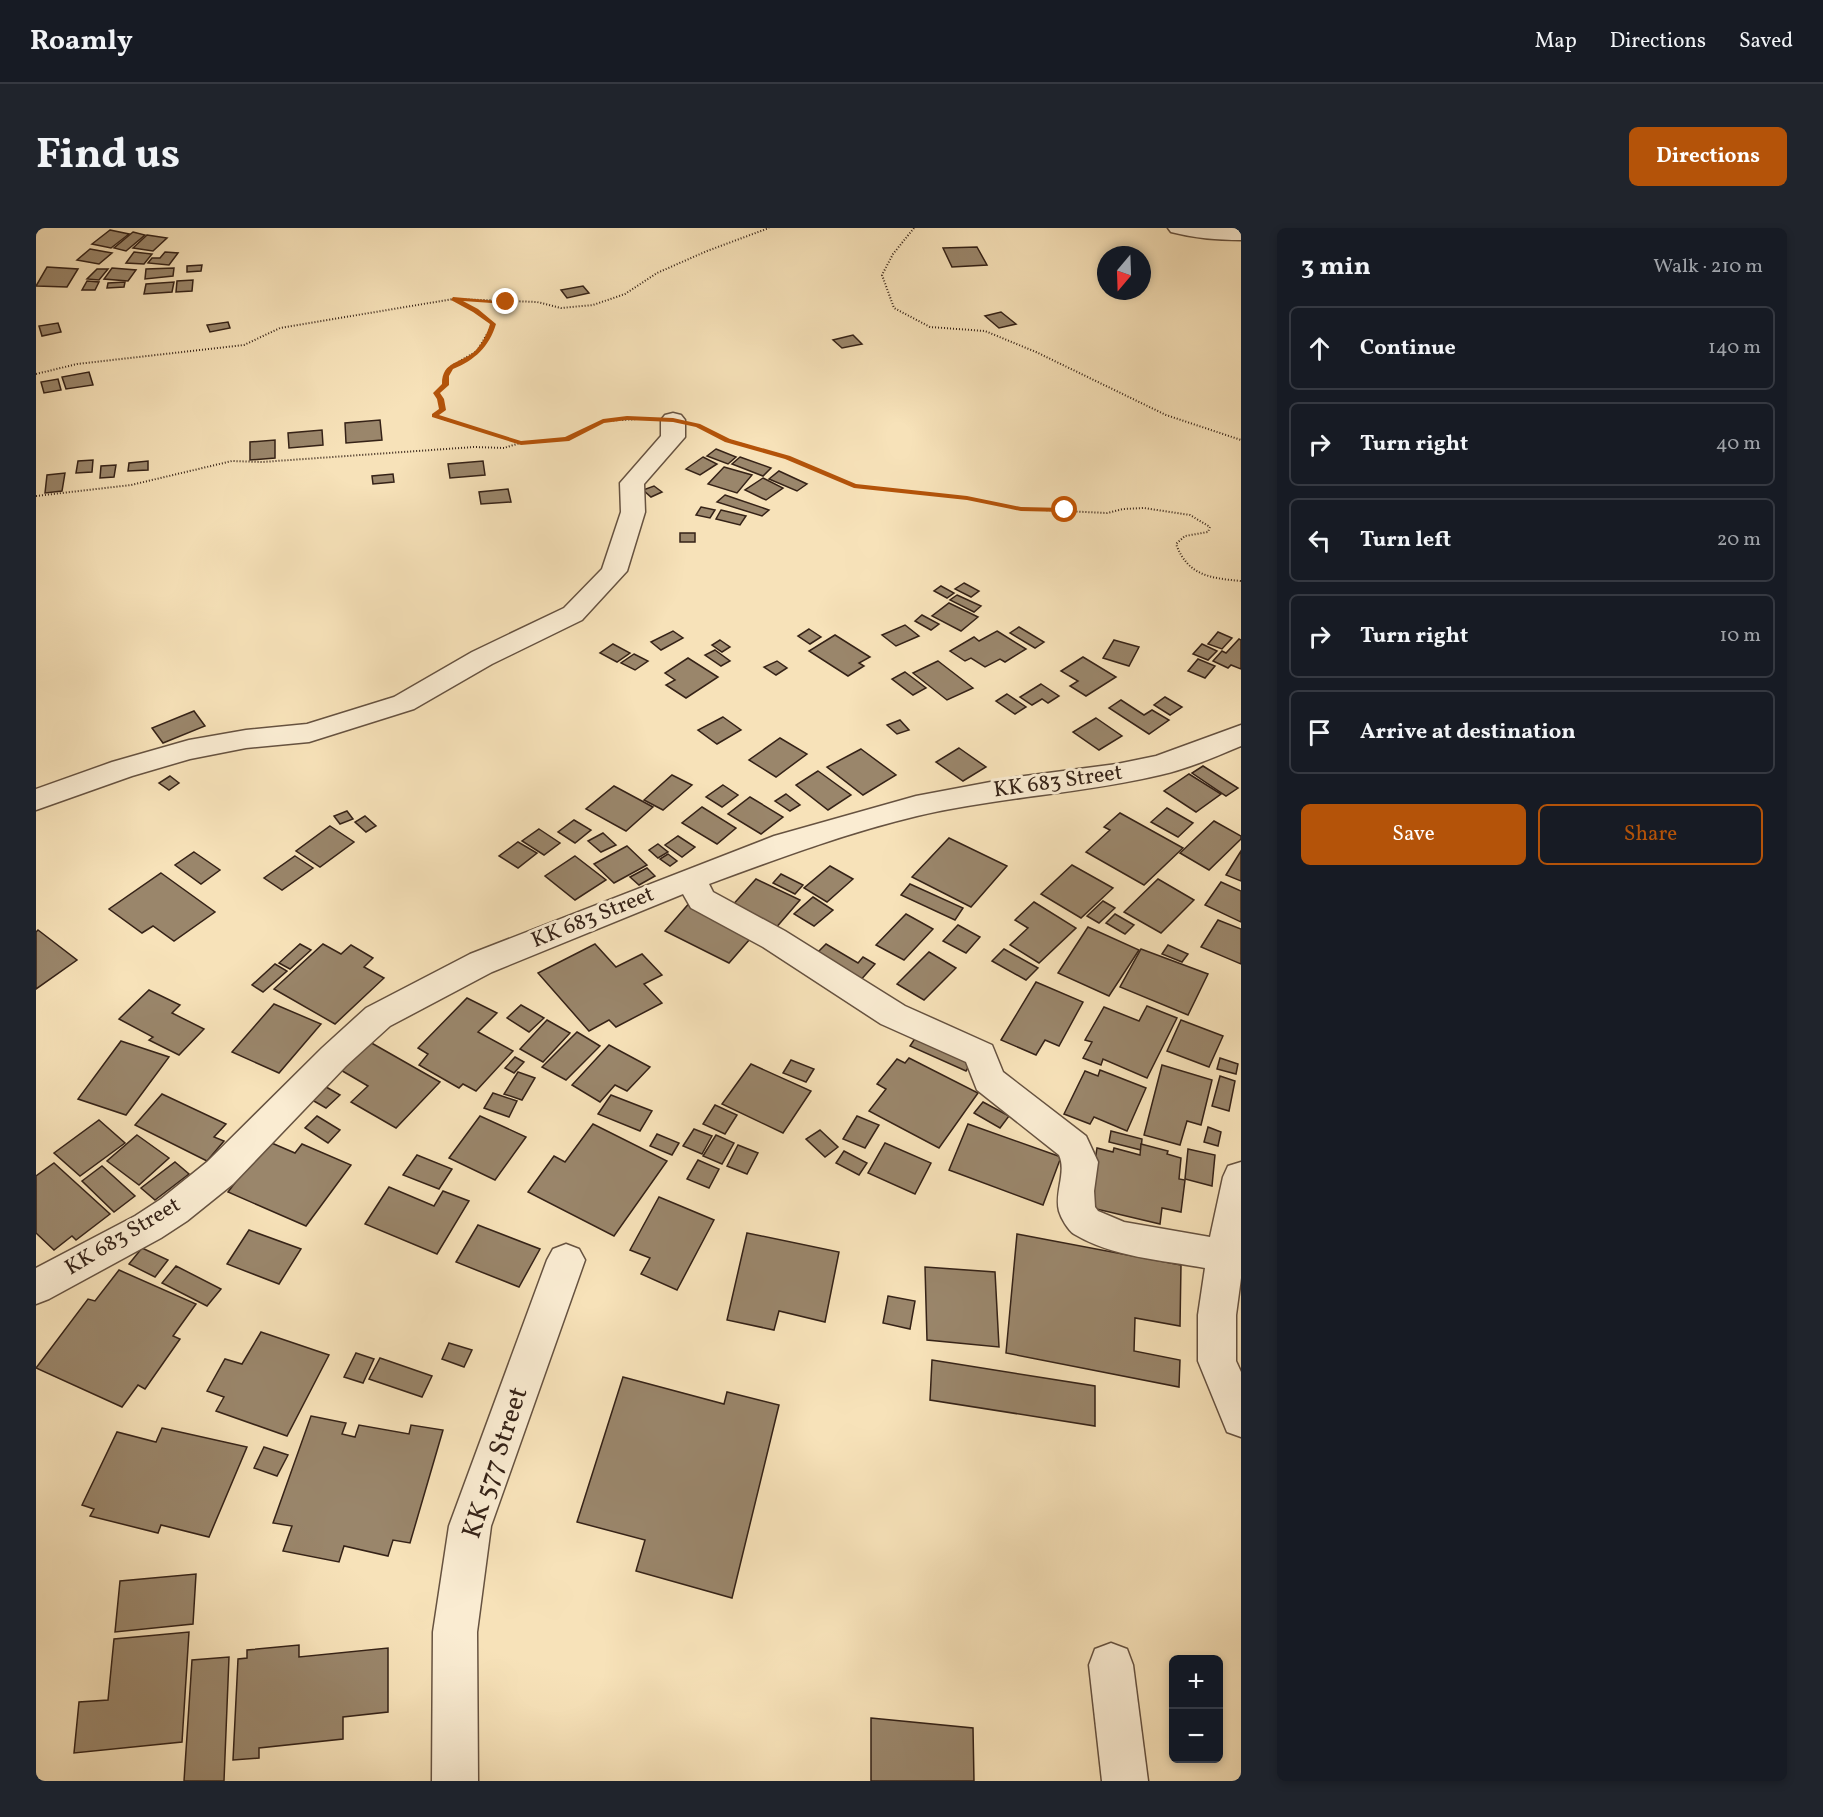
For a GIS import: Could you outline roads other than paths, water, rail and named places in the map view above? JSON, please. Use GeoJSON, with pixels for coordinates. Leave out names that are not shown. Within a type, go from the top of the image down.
{"type":"FeatureCollection","features":[{"type":"Feature","properties":{"kind":"street"},"geometry":{"type":"LineString","coordinates":[[1178,228],[1217,234],[1241,234]]}},
{"type":"Feature","properties":{"kind":"street"},"geometry":{"type":"LineString","coordinates":[[36,800],[122,769],[189,750],[246,739],[309,733],[404,703],[482,658],[573,614],[614,571],[633,512],[632,483],[673,437],[673,420]]}},
{"type":"Feature","properties":{"kind":"street","name":"KK 683 Street"},"geometry":{"type":"LineString","coordinates":[[36,1287],[148,1227],[174,1210],[220,1173],[378,1017],[481,963],[785,844],[916,806],[1017,787],[1117,774],[1161,765],[1241,734]]}},
{"type":"Feature","properties":{"kind":"street"},"geometry":{"type":"LineString","coordinates":[[691,879],[702,900],[774,939],[893,1015],[980,1054],[989,1080],[1073,1146],[1080,1162],[1076,1191],[1077,1210],[1085,1222],[1121,1237],[1226,1256]]}},
{"type":"Feature","properties":{"kind":"street"},"geometry":{"type":"LineString","coordinates":[[1241,1177],[1231,1215],[1217,1315],[1217,1361],[1241,1419]]}},
{"type":"Feature","properties":{"kind":"street","name":"KK 577 Street"},"geometry":{"type":"LineString","coordinates":[[455,1781],[455,1632],[470,1526],[566,1260]]}},
{"type":"Feature","properties":{"kind":"street"},"geometry":{"type":"LineString","coordinates":[[1111,1665],[1125,1781]]}}]}
